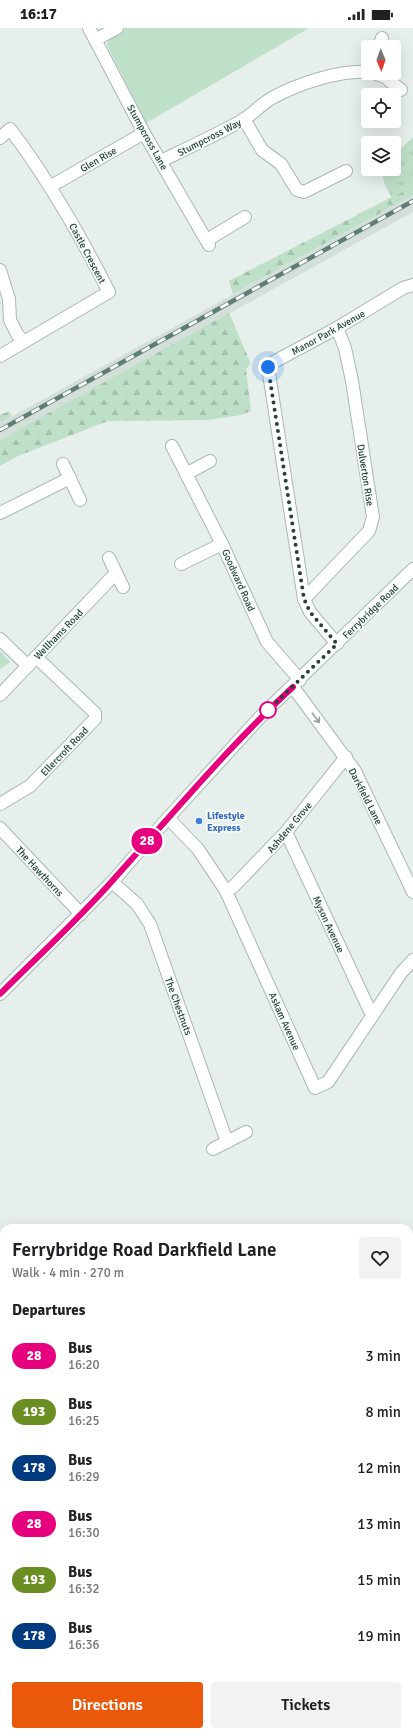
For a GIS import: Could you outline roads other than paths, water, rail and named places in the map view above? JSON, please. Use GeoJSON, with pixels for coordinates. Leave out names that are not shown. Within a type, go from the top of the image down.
{"type":"FeatureCollection","features":[{"type":"Feature","properties":{"kind":"street","name":"Stumpcross Lane"},"geometry":{"type":"LineString","coordinates":[[89,28],[144,133],[208,242],[245,217]]}},
{"type":"Feature","properties":{"kind":"street"},"geometry":{"type":"LineString","coordinates":[[95,40],[117,28]]}},
{"type":"Feature","properties":{"kind":"street","name":"Stumpcross Way"},"geometry":{"type":"LineString","coordinates":[[160,161],[244,119],[271,98],[298,87],[345,72],[361,72]]}},
{"type":"Feature","properties":{"kind":"street"},"geometry":{"type":"LineString","coordinates":[[389,80],[399,88]]}},
{"type":"Feature","properties":{"kind":"street"},"geometry":{"type":"LineString","coordinates":[[244,119],[262,150],[281,164],[297,190],[301,192],[346,170]]}},
{"type":"Feature","properties":{"kind":"street","name":"Castle Crescent"},"geometry":{"type":"LineString","coordinates":[[0,138],[10,129],[51,186],[109,292],[23,341],[0,356]]}},
{"type":"Feature","properties":{"kind":"street","name":"Glen Rise"},"geometry":{"type":"LineString","coordinates":[[51,186],[144,133]]}},
{"type":"Feature","properties":{"kind":"street"},"geometry":{"type":"LineString","coordinates":[[0,270],[9,299],[10,320],[17,334],[23,341]]}},
{"type":"Feature","properties":{"kind":"street","name":"Manor Park Avenue"},"geometry":{"type":"LineString","coordinates":[[337,644],[310,612],[304,599],[268,367],[270,364],[338,328],[404,288],[413,285]]}},
{"type":"Feature","properties":{"kind":"street","name":"Dulverton Rise"},"geometry":{"type":"LineString","coordinates":[[304,599],[365,536],[372,524],[373,517],[352,381],[345,348],[338,328]]}},
{"type":"Feature","properties":{"kind":"street","name":"Goodward Road"},"geometry":{"type":"LineString","coordinates":[[172,446],[222,544],[267,642],[296,683]]}},
{"type":"Feature","properties":{"kind":"street"},"geometry":{"type":"LineString","coordinates":[[186,474],[210,461]]}},
{"type":"Feature","properties":{"kind":"street"},"geometry":{"type":"LineString","coordinates":[[63,464],[80,500]]}},
{"type":"Feature","properties":{"kind":"street"},"geometry":{"type":"LineString","coordinates":[[0,513],[70,478]]}},
{"type":"Feature","properties":{"kind":"street"},"geometry":{"type":"LineString","coordinates":[[181,564],[222,544]]}},
{"type":"Feature","properties":{"kind":"street"},"geometry":{"type":"LineString","coordinates":[[109,558],[123,587]]}},
{"type":"Feature","properties":{"kind":"street","name":"Ferrybridge Road"},"geometry":{"type":"LineString","coordinates":[[0,994],[112,882],[230,748],[262,715],[413,569]]}},
{"type":"Feature","properties":{"kind":"street","name":"Wellhams Road"},"geometry":{"type":"LineString","coordinates":[[0,695],[116,573]]}},
{"type":"Feature","properties":{"kind":"street","name":"Ellercroft Road"},"geometry":{"type":"LineString","coordinates":[[0,639],[32,662],[95,713],[95,719],[30,786],[0,804]]}},
{"type":"Feature","properties":{"kind":"street","name":"Darkfield Lane"},"geometry":{"type":"LineString","coordinates":[[296,683],[355,771],[413,892]]}},
{"type":"Feature","properties":{"kind":"street","name":"Ashdene Grove"},"geometry":{"type":"LineString","coordinates":[[226,891],[233,888],[286,832],[346,757]]}},
{"type":"Feature","properties":{"kind":"street","name":"Askam Avenue"},"geometry":{"type":"LineString","coordinates":[[168,818],[198,849],[226,891],[315,1088],[328,1082],[401,973],[413,960]]}},
{"type":"Feature","properties":{"kind":"street","name":"The Hawthorns"},"geometry":{"type":"LineString","coordinates":[[0,828],[81,914]]}},
{"type":"Feature","properties":{"kind":"street","name":"Myson Avenue"},"geometry":{"type":"LineString","coordinates":[[286,832],[373,1015]]}},
{"type":"Feature","properties":{"kind":"street","name":"The Chestnuts"},"geometry":{"type":"LineString","coordinates":[[112,882],[137,904],[145,914],[150,924],[227,1142]]}},
{"type":"Feature","properties":{"kind":"street"},"geometry":{"type":"LineString","coordinates":[[213,1149],[246,1132]]}},
{"type":"Feature","properties":{"kind":"railway"},"geometry":{"type":"LineString","coordinates":[[0,430],[413,201]]}},
{"type":"Feature","properties":{"kind":"place","name":"Lifestyle Express"},"geometry":{"type":"Point","coordinates":[199,821]}}]}
